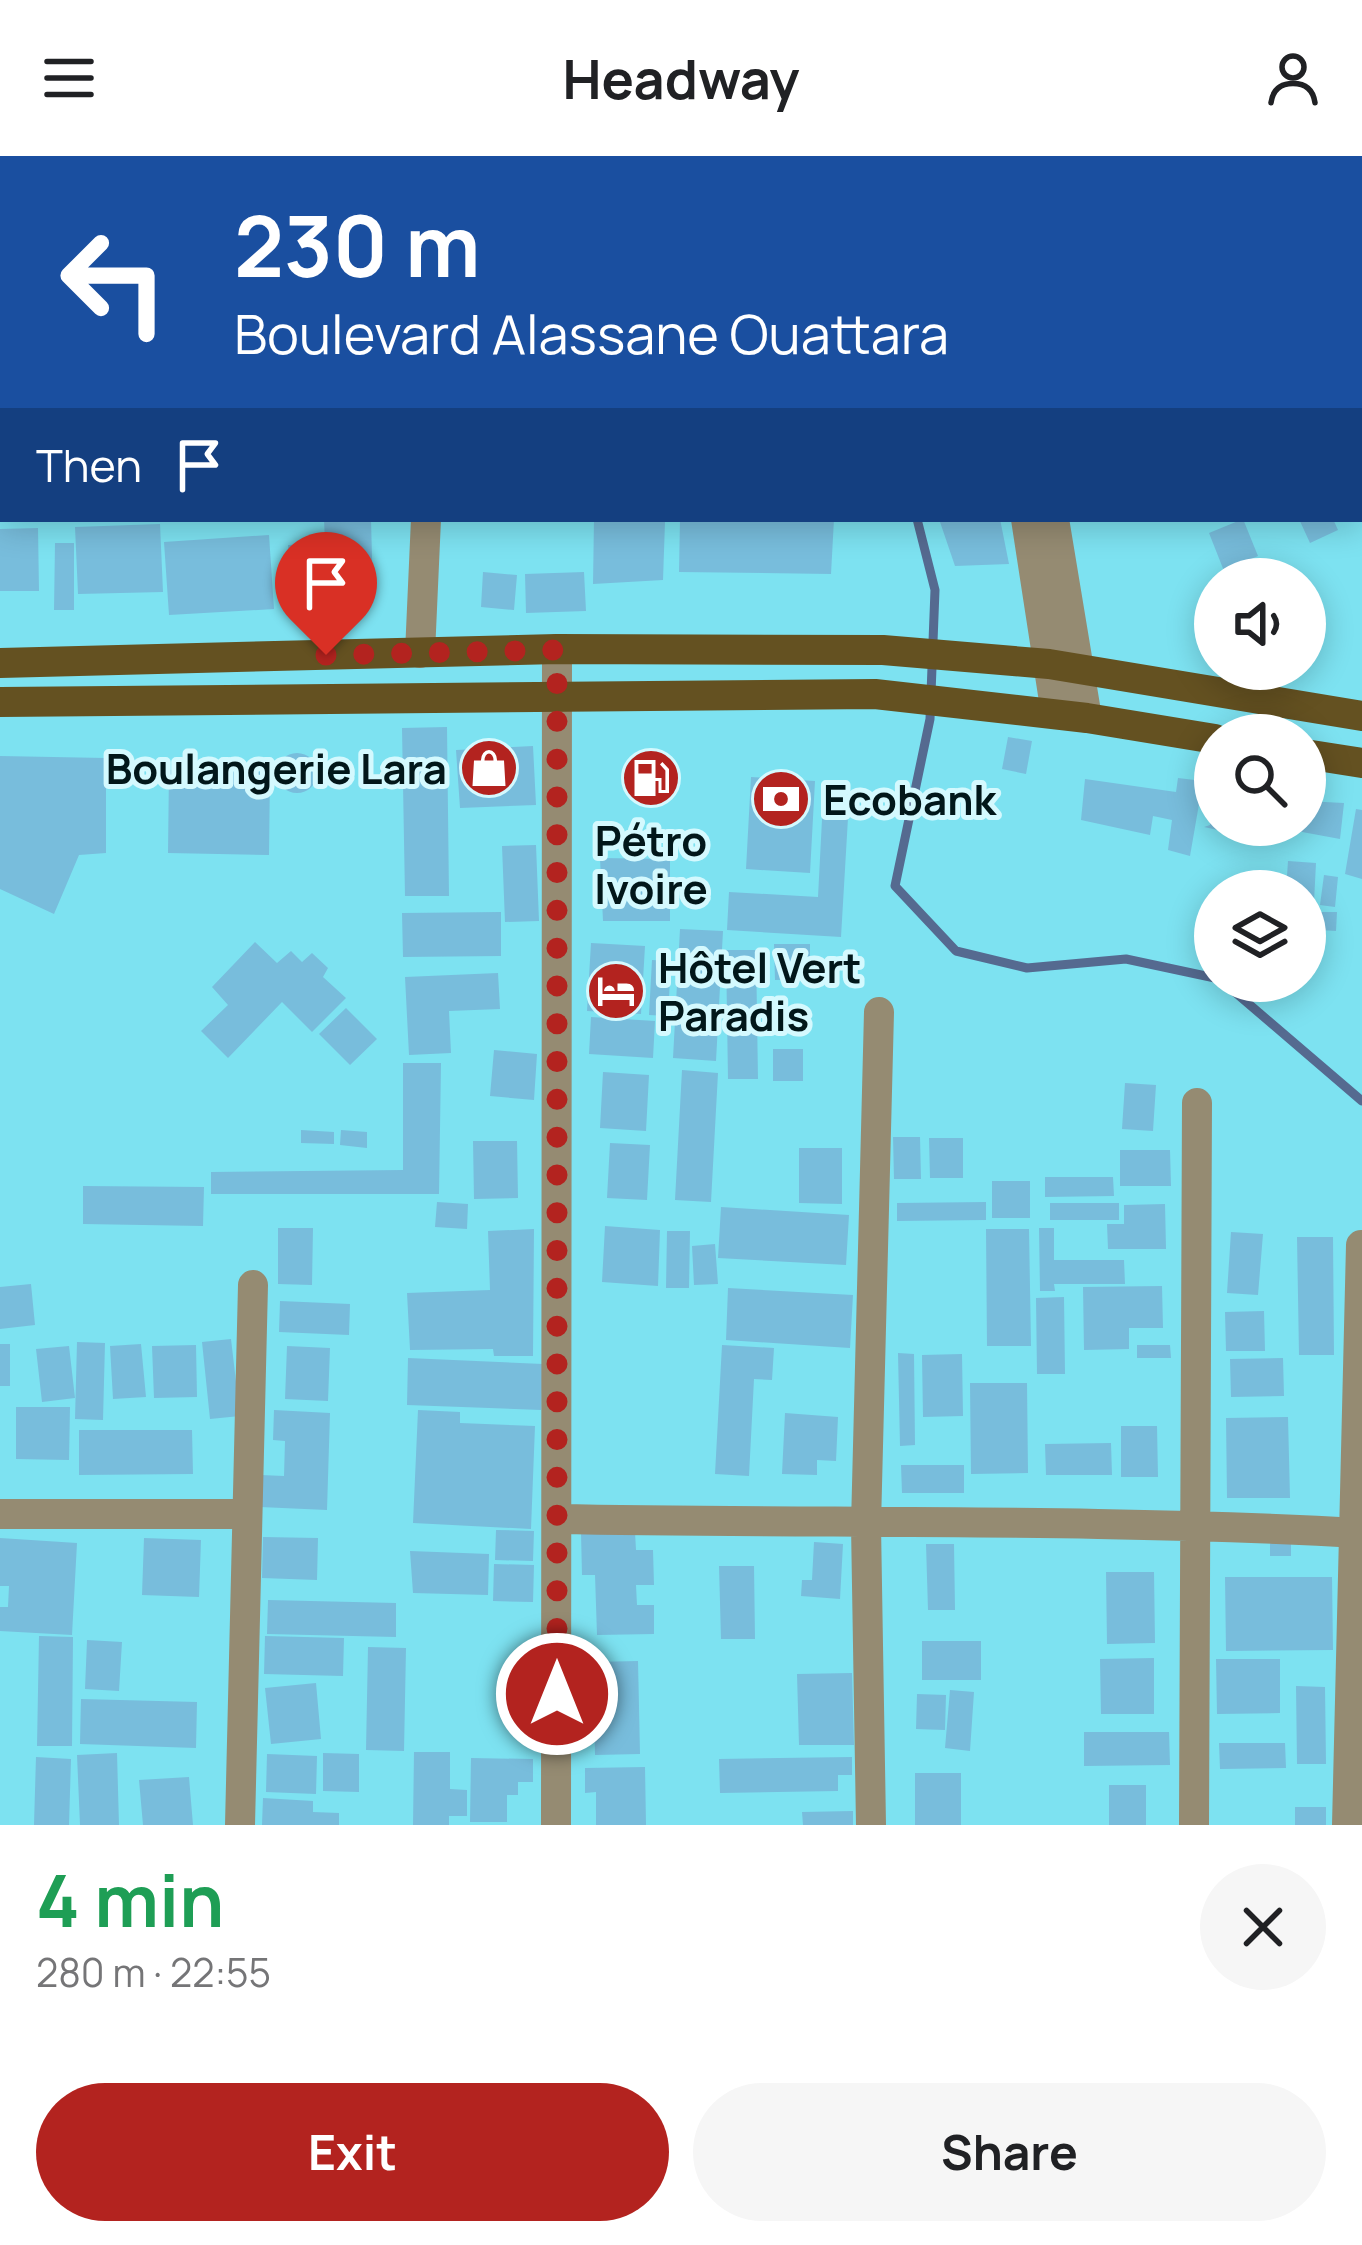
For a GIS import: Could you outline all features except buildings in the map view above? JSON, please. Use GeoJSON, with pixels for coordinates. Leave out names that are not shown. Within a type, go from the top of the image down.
{"type":"FeatureCollection","features":[{"type":"Feature","properties":{"kind":"main road"},"geometry":{"type":"LineString","coordinates":[[0,663],[557,650],[883,650],[1064,667],[1362,716]]}},
{"type":"Feature","properties":{"kind":"main road"},"geometry":{"type":"LineString","coordinates":[[0,702],[875,694],[1001,706],[1194,736]]}},
{"type":"Feature","properties":{"kind":"main road"},"geometry":{"type":"LineString","coordinates":[[1326,757],[1362,763]]}},
{"type":"Feature","properties":{"kind":"street"},"geometry":{"type":"LineString","coordinates":[[420,653],[426,522]]}},
{"type":"Feature","properties":{"kind":"street"},"geometry":{"type":"LineString","coordinates":[[1027,522],[1064,667]]}},
{"type":"Feature","properties":{"kind":"street"},"geometry":{"type":"LineString","coordinates":[[1054,522],[1071,716]]}},
{"type":"Feature","properties":{"kind":"street"},"geometry":{"type":"LineString","coordinates":[[556,1825],[557,650]]}},
{"type":"Feature","properties":{"kind":"street"},"geometry":{"type":"LineString","coordinates":[[871,1825],[866,1525],[879,1012]]}},
{"type":"Feature","properties":{"kind":"street"},"geometry":{"type":"LineString","coordinates":[[1194,1825],[1197,1102]]}},
{"type":"Feature","properties":{"kind":"street"},"geometry":{"type":"LineString","coordinates":[[1347,1825],[1361,1245]]}},
{"type":"Feature","properties":{"kind":"street"},"geometry":{"type":"LineString","coordinates":[[240,1825],[253,1285]]}},
{"type":"Feature","properties":{"kind":"street"},"geometry":{"type":"LineString","coordinates":[[0,1514],[245,1514]]}},
{"type":"Feature","properties":{"kind":"street"},"geometry":{"type":"LineString","coordinates":[[557,1519],[866,1525],[1197,1522],[1356,1532]]}},
{"type":"Feature","properties":{"kind":"waterway"},"geometry":{"type":"LineString","coordinates":[[918,522],[935,590],[930,719],[895,886],[956,951],[1027,968],[1126,959],[1194,974]]}},
{"type":"Feature","properties":{"kind":"waterway"},"geometry":{"type":"LineString","coordinates":[[1246,1002],[1362,1101]]}},
{"type":"Feature","properties":{"kind":"place","name":"Boulangerie Lara"},"geometry":{"type":"Point","coordinates":[489,768]}},
{"type":"Feature","properties":{"kind":"place","name":"Pétro Ivoire"},"geometry":{"type":"Point","coordinates":[651,778]}},
{"type":"Feature","properties":{"kind":"place","name":"Ecobank"},"geometry":{"type":"Point","coordinates":[781,799]}},
{"type":"Feature","properties":{"kind":"place","name":"Hôtel Vert Paradis"},"geometry":{"type":"Point","coordinates":[616,991]}},
{"type":"Feature","properties":{"kind":"route"},"geometry":{"type":"LineString","coordinates":[[326,655],[557,650],[557,1694]]}}]}
